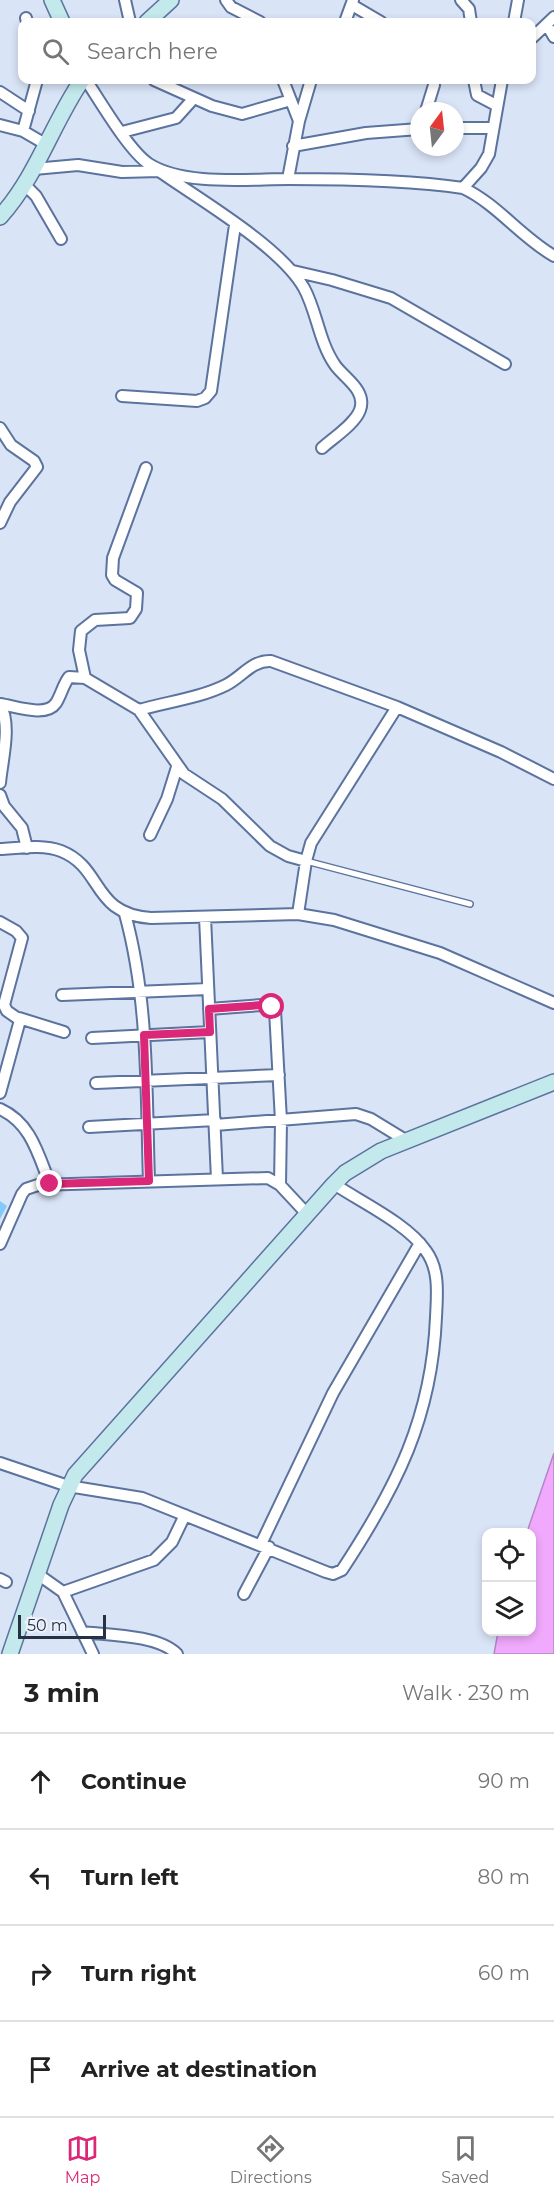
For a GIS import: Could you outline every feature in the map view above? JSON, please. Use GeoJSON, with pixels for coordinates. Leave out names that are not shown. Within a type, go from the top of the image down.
{"type":"FeatureCollection","features":[{"type":"Feature","properties":{"kind":"street"},"geometry":{"type":"LineString","coordinates":[[52,0],[60,18]]}},
{"type":"Feature","properties":{"kind":"street"},"geometry":{"type":"LineString","coordinates":[[125,0],[129,18]]}},
{"type":"Feature","properties":{"kind":"street"},"geometry":{"type":"LineString","coordinates":[[151,18],[171,0]]}},
{"type":"Feature","properties":{"kind":"street"},"geometry":{"type":"LineString","coordinates":[[226,0],[231,7],[252,18]]}},
{"type":"Feature","properties":{"kind":"street"},"geometry":{"type":"LineString","coordinates":[[461,0],[469,9],[470,18]]}},
{"type":"Feature","properties":{"kind":"street"},"geometry":{"type":"LineString","coordinates":[[515,18],[518,0]]}},
{"type":"Feature","properties":{"kind":"street"},"geometry":{"type":"LineString","coordinates":[[346,18],[352,3],[375,18]]}},
{"type":"Feature","properties":{"kind":"street"},"geometry":{"type":"LineString","coordinates":[[536,34],[551,21],[554,37]]}},
{"type":"Feature","properties":{"kind":"street"},"geometry":{"type":"LineString","coordinates":[[23,131],[36,84]]}},
{"type":"Feature","properties":{"kind":"street"},"geometry":{"type":"LineString","coordinates":[[0,217],[25,185],[69,98],[81,84]]}},
{"type":"Feature","properties":{"kind":"street"},"geometry":{"type":"LineString","coordinates":[[87,84],[134,150],[149,164],[272,251],[293,271],[305,290],[334,364],[361,396],[360,411],[356,418],[322,448]]}},
{"type":"Feature","properties":{"kind":"street"},"geometry":{"type":"LineString","coordinates":[[163,84],[194,98],[242,114],[291,100]]}},
{"type":"Feature","properties":{"kind":"street"},"geometry":{"type":"LineString","coordinates":[[285,84],[299,121]]}},
{"type":"Feature","properties":{"kind":"street"},"geometry":{"type":"LineString","coordinates":[[288,179],[293,146],[310,84]]}},
{"type":"Feature","properties":{"kind":"street"},"geometry":{"type":"LineString","coordinates":[[475,84],[477,95],[496,105]]}},
{"type":"Feature","properties":{"kind":"street"},"geometry":{"type":"LineString","coordinates":[[463,188],[481,168],[489,154],[491,128],[501,84]]}},
{"type":"Feature","properties":{"kind":"street"},"geometry":{"type":"LineString","coordinates":[[429,102],[434,85]]}},
{"type":"Feature","properties":{"kind":"street"},"geometry":{"type":"LineString","coordinates":[[0,92],[29,111]]}},
{"type":"Feature","properties":{"kind":"street"},"geometry":{"type":"LineString","coordinates":[[122,132],[176,118],[194,98]]}},
{"type":"Feature","properties":{"kind":"street"},"geometry":{"type":"LineString","coordinates":[[0,125],[23,131],[47,145]]}},
{"type":"Feature","properties":{"kind":"street"},"geometry":{"type":"LineString","coordinates":[[464,128],[491,128]]}},
{"type":"Feature","properties":{"kind":"street"},"geometry":{"type":"LineString","coordinates":[[293,146],[366,133],[410,130]]}},
{"type":"Feature","properties":{"kind":"street"},"geometry":{"type":"LineString","coordinates":[[149,164],[175,173],[204,178],[288,179],[463,188],[485,201],[516,230],[554,256]]}},
{"type":"Feature","properties":{"kind":"street"},"geometry":{"type":"LineString","coordinates":[[34,169],[78,165],[130,172],[159,171]]}},
{"type":"Feature","properties":{"kind":"street"},"geometry":{"type":"LineString","coordinates":[[25,185],[36,196],[61,238]]}},
{"type":"Feature","properties":{"kind":"street"},"geometry":{"type":"LineString","coordinates":[[122,396],[197,401],[205,398],[211,392],[235,225]]}},
{"type":"Feature","properties":{"kind":"street"},"geometry":{"type":"LineString","coordinates":[[293,271],[332,279],[391,298],[505,364]]}},
{"type":"Feature","properties":{"kind":"street"},"geometry":{"type":"LineString","coordinates":[[0,428],[11,445],[34,461],[37,467],[10,502],[0,523]]}},
{"type":"Feature","properties":{"kind":"street"},"geometry":{"type":"LineString","coordinates":[[85,678],[79,650],[81,631],[95,620],[130,618],[136,609],[137,593],[115,580],[112,568],[113,558],[146,468]]}},
{"type":"Feature","properties":{"kind":"street"},"geometry":{"type":"LineString","coordinates":[[139,710],[217,689],[262,661],[280,664],[397,707],[501,752],[554,779]]}},
{"type":"Feature","properties":{"kind":"street"},"geometry":{"type":"LineString","coordinates":[[0,704],[36,710],[49,709],[56,703],[69,677],[85,678],[139,710],[177,767],[222,800],[270,846],[288,856],[306,861]]}},
{"type":"Feature","properties":{"kind":"street"},"geometry":{"type":"LineString","coordinates":[[0,704],[4,712],[5,723],[0,783]]}},
{"type":"Feature","properties":{"kind":"street"},"geometry":{"type":"LineString","coordinates":[[298,914],[306,861],[316,835],[397,707]]}},
{"type":"Feature","properties":{"kind":"street"},"geometry":{"type":"LineString","coordinates":[[150,835],[167,799],[177,767]]}},
{"type":"Feature","properties":{"kind":"street"},"geometry":{"type":"LineString","coordinates":[[0,795],[2,806],[22,828],[27,848]]}},
{"type":"Feature","properties":{"kind":"street"},"geometry":{"type":"LineString","coordinates":[[0,849],[48,848],[73,857],[109,902],[125,914],[151,918],[298,914],[334,920],[440,953],[554,1003]]}},
{"type":"Feature","properties":{"kind":"street"},"geometry":{"type":"LineString","coordinates":[[125,914],[135,951],[142,992],[149,1181]]}},
{"type":"Feature","properties":{"kind":"street"},"geometry":{"type":"LineString","coordinates":[[205,916],[218,1179]]}},
{"type":"Feature","properties":{"kind":"street"},"geometry":{"type":"LineString","coordinates":[[0,922],[16,931],[22,938],[3,999],[5,1009],[20,1018],[64,1032]]}},
{"type":"Feature","properties":{"kind":"street"},"geometry":{"type":"LineString","coordinates":[[62,995],[208,989]]}},
{"type":"Feature","properties":{"kind":"street"},"geometry":{"type":"LineString","coordinates":[[209,1009],[262,1005],[272,1007],[276,1015],[281,1121],[279,1185]]}},
{"type":"Feature","properties":{"kind":"street"},"geometry":{"type":"LineString","coordinates":[[0,1093],[20,1018]]}},
{"type":"Feature","properties":{"kind":"street"},"geometry":{"type":"LineString","coordinates":[[92,1038],[210,1032]]}},
{"type":"Feature","properties":{"kind":"street"},"geometry":{"type":"LineString","coordinates":[[96,1083],[279,1075]]}},
{"type":"Feature","properties":{"kind":"street"},"geometry":{"type":"LineString","coordinates":[[10,1654],[68,1486],[75,1475],[334,1184],[363,1161],[554,1082]]}},
{"type":"Feature","properties":{"kind":"street"},"geometry":{"type":"LineString","coordinates":[[0,1108],[11,1113],[30,1134],[50,1184]]}},
{"type":"Feature","properties":{"kind":"street"},"geometry":{"type":"LineString","coordinates":[[89,1127],[281,1121],[346,1115],[364,1116],[407,1141]]}},
{"type":"Feature","properties":{"kind":"street"},"geometry":{"type":"LineString","coordinates":[[0,1244],[22,1194],[32,1186],[50,1184],[268,1178],[279,1185],[307,1214]]}},
{"type":"Feature","properties":{"kind":"street"},"geometry":{"type":"LineString","coordinates":[[0,1463],[68,1486],[142,1498],[327,1572],[337,1573],[342,1570],[391,1492],[422,1412],[433,1363],[436,1274],[432,1262],[420,1243],[405,1230],[334,1184]]}},
{"type":"Feature","properties":{"kind":"street"},"geometry":{"type":"LineString","coordinates":[[244,1594],[333,1393],[420,1243]]}},
{"type":"Feature","properties":{"kind":"street"},"geometry":{"type":"LineString","coordinates":[[63,1592],[154,1560],[172,1542],[185,1515]]}},
{"type":"Feature","properties":{"kind":"street"},"geometry":{"type":"LineString","coordinates":[[39,1575],[63,1592],[93,1654]]}},
{"type":"Feature","properties":{"kind":"street"},"geometry":{"type":"LineString","coordinates":[[82,1632],[155,1642],[171,1647],[177,1654]]}},
{"type":"Feature","properties":{"kind":"lane"},"geometry":{"type":"LineString","coordinates":[[306,861],[470,904]]}},
{"type":"Feature","properties":{"kind":"shaded area"},"geometry":{"type":"Polygon","coordinates":[[[554,1453],[554,1654],[494,1654],[497,1636],[536,1636],[536,1528],[528,1528],[554,1453]]]}},
{"type":"Feature","properties":{"kind":"building"},"geometry":{"type":"Polygon","coordinates":[[[0,1201],[7,1206],[0,1219],[0,1201]]]}},
{"type":"Feature","properties":{"kind":"route"},"geometry":{"type":"LineString","coordinates":[[50,1184],[149,1181],[144,1035],[210,1032],[209,1009],[262,1005],[272,1007]]}}]}
